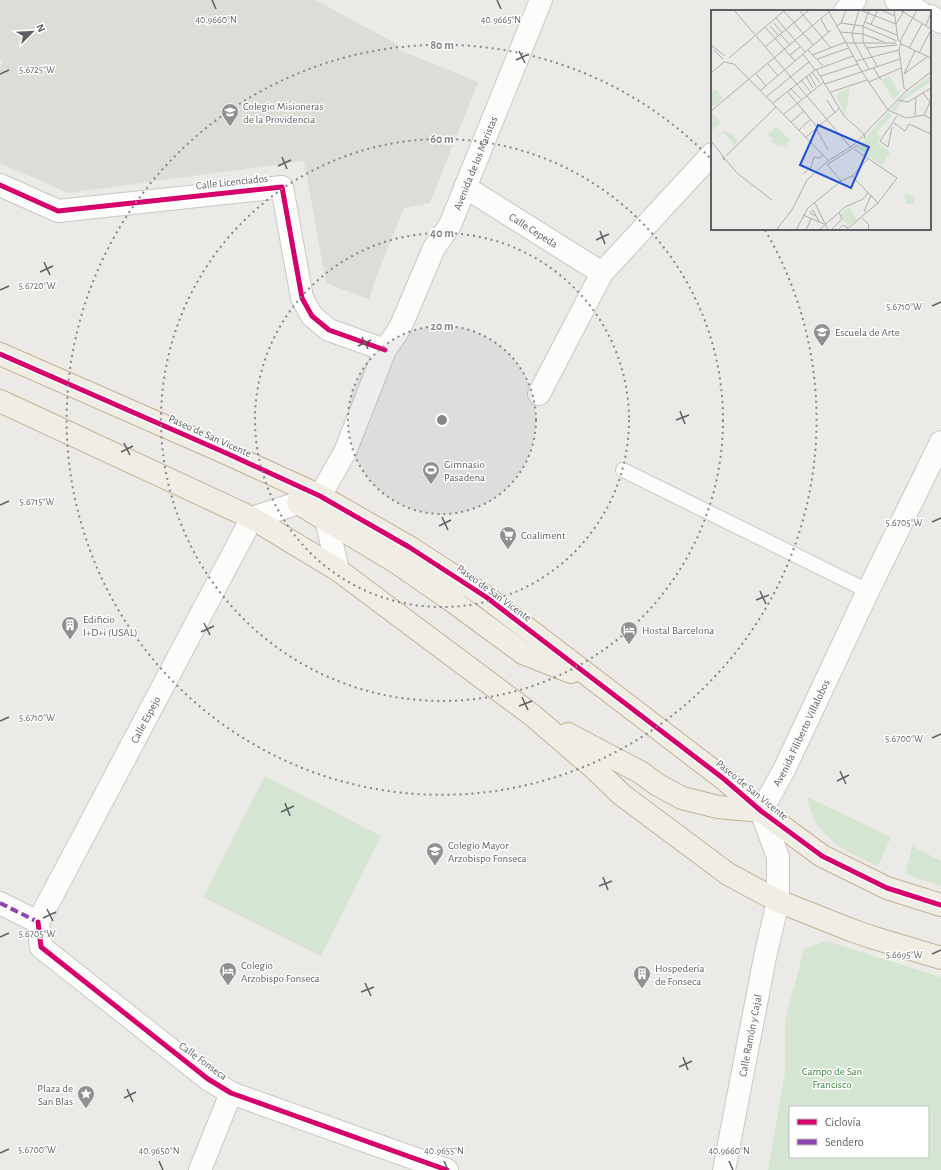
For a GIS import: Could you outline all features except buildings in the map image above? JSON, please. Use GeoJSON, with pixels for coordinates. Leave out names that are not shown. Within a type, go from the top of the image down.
{"type":"FeatureCollection","features":[{"type":"Feature","properties":{"kind":"highway","name":"Paseo de San Vicente"},"geometry":{"type":"LineString","coordinates":[[0,354],[320,496],[409,547],[469,585],[724,779],[762,811],[822,856],[887,888],[941,905]]}},
{"type":"Feature","properties":{"kind":"highway","name":"Paseo de San Vicente"},"geometry":{"type":"LineString","coordinates":[[0,401],[252,518],[338,570],[532,715],[595,769],[622,795],[728,874],[778,901],[871,937],[941,958]]}},
{"type":"Feature","properties":{"kind":"highway","name":"Paseo de San Vicente"},"geometry":{"type":"LineString","coordinates":[[298,503],[396,562],[456,603],[523,652],[596,682]]}},
{"type":"Feature","properties":{"kind":"highway","name":"Paseo de San Vicente"},"geometry":{"type":"LineString","coordinates":[[532,715],[640,772],[658,785],[682,798],[718,807],[762,811]]}},
{"type":"Feature","properties":{"kind":"street","name":"Avenida de los Maristas"},"geometry":{"type":"LineString","coordinates":[[320,496],[345,452],[385,350],[400,328],[434,248],[450,225],[541,0]]}},
{"type":"Feature","properties":{"kind":"street"},"geometry":{"type":"LineString","coordinates":[[846,10],[855,0]]}},
{"type":"Feature","properties":{"kind":"street"},"geometry":{"type":"LineString","coordinates":[[896,0],[917,10]]}},
{"type":"Feature","properties":{"kind":"street"},"geometry":{"type":"LineString","coordinates":[[931,17],[941,22]]}},
{"type":"Feature","properties":{"kind":"street"},"geometry":{"type":"LineString","coordinates":[[538,394],[602,273],[711,155]]}},
{"type":"Feature","properties":{"kind":"street","name":"Calle Licenciados"},"geometry":{"type":"LineString","coordinates":[[0,185],[58,211],[282,186],[302,298],[312,316],[329,330],[385,350]]}},
{"type":"Feature","properties":{"kind":"street","name":"Calle Cepeda"},"geometry":{"type":"LineString","coordinates":[[466,187],[602,273]]}},
{"type":"Feature","properties":{"kind":"street","name":"Avenida Filiberto Villalobos"},"geometry":{"type":"LineString","coordinates":[[762,811],[784,770],[868,590],[941,442]]}},
{"type":"Feature","properties":{"kind":"street"},"geometry":{"type":"LineString","coordinates":[[252,518],[320,496],[338,570]]}},
{"type":"Feature","properties":{"kind":"street","name":"Calle Espejo"},"geometry":{"type":"LineString","coordinates":[[38,922],[252,518]]}},
{"type":"Feature","properties":{"kind":"street"},"geometry":{"type":"LineString","coordinates":[[762,811],[778,857],[778,901]]}},
{"type":"Feature","properties":{"kind":"street","name":"Calle Ramón y Cajal"},"geometry":{"type":"LineString","coordinates":[[724,1170],[765,957],[778,901]]}},
{"type":"Feature","properties":{"kind":"street"},"geometry":{"type":"LineString","coordinates":[[0,903],[38,922]]}},
{"type":"Feature","properties":{"kind":"street","name":"Calle Fonseca"},"geometry":{"type":"LineString","coordinates":[[38,922],[41,947],[208,1079],[232,1093],[447,1170]]}},
{"type":"Feature","properties":{"kind":"street"},"geometry":{"type":"LineString","coordinates":[[200,1170],[232,1093]]}},
{"type":"Feature","properties":{"kind":"lane"},"geometry":{"type":"LineString","coordinates":[[623,470],[868,590]]}},
{"type":"Feature","properties":{"kind":"shaded area","name":"Colegio Misioneras de la Providencia"},"geometry":{"type":"Polygon","coordinates":[[[0,0],[316,0],[398,45],[397,49],[478,82],[430,203],[404,208],[378,272],[369,299],[326,283],[304,161],[68,193],[0,163],[0,67],[3,61],[0,60],[0,0]]]}},
{"type":"Feature","properties":{"kind":"green space"},"geometry":{"type":"Polygon","coordinates":[[[265,776],[381,836],[321,956],[203,897],[265,776]]]}},
{"type":"Feature","properties":{"kind":"green space"},"geometry":{"type":"Polygon","coordinates":[[[807,797],[891,837],[878,866],[845,850],[824,833],[814,819],[807,797]]]}},
{"type":"Feature","properties":{"kind":"green space"},"geometry":{"type":"Polygon","coordinates":[[[912,846],[941,861],[941,886],[905,874],[912,846]]]}},
{"type":"Feature","properties":{"kind":"green space","name":"Campo de San Francisco"},"geometry":{"type":"Polygon","coordinates":[[[826,941],[941,977],[941,1170],[768,1170],[785,1073],[785,1021],[804,949],[826,941]]]}},
{"type":"Feature","properties":{"kind":"marked path"},"geometry":{"type":"LineString","coordinates":[[0,903],[38,922]]}},
{"type":"Feature","properties":{"kind":"cycle path"},"geometry":{"type":"LineString","coordinates":[[0,185],[58,211],[282,187],[302,298],[312,316],[329,330],[385,350]]}},
{"type":"Feature","properties":{"kind":"cycle path"},"geometry":{"type":"LineString","coordinates":[[0,354],[320,496],[409,547],[486,597],[724,779],[761,811],[822,856],[887,888],[941,905]]}},
{"type":"Feature","properties":{"kind":"cycle path"},"geometry":{"type":"LineString","coordinates":[[38,922],[41,947],[208,1079],[231,1093],[447,1170]]}},
{"type":"Feature","properties":{"kind":"place","name":"Colegio Misioneras de la Providencia"},"geometry":{"type":"Point","coordinates":[230,127]}},
{"type":"Feature","properties":{"kind":"place","name":"Escuela de Arte"},"geometry":{"type":"Point","coordinates":[822,347]}},
{"type":"Feature","properties":{"kind":"place","name":"Gimnasio Pasadena"},"geometry":{"type":"Point","coordinates":[431,485]}},
{"type":"Feature","properties":{"kind":"place","name":"Coaliment"},"geometry":{"type":"Point","coordinates":[508,550]}},
{"type":"Feature","properties":{"kind":"place","name":"Edificio I+D+i (USAL)"},"geometry":{"type":"Point","coordinates":[70,640]}},
{"type":"Feature","properties":{"kind":"place","name":"Hostal Barcelona"},"geometry":{"type":"Point","coordinates":[629,645]}},
{"type":"Feature","properties":{"kind":"place","name":"Colegio Mayor Arzobispo Fonseca"},"geometry":{"type":"Point","coordinates":[435,866]}},
{"type":"Feature","properties":{"kind":"place","name":"Colegio Arzobispo Fonseca"},"geometry":{"type":"Point","coordinates":[228,986]}},
{"type":"Feature","properties":{"kind":"place","name":"Hospedería de Fonseca"},"geometry":{"type":"Point","coordinates":[642,989]}},
{"type":"Feature","properties":{"kind":"place","name":"Plaza de San Blas"},"geometry":{"type":"Point","coordinates":[86,1109]}}]}
